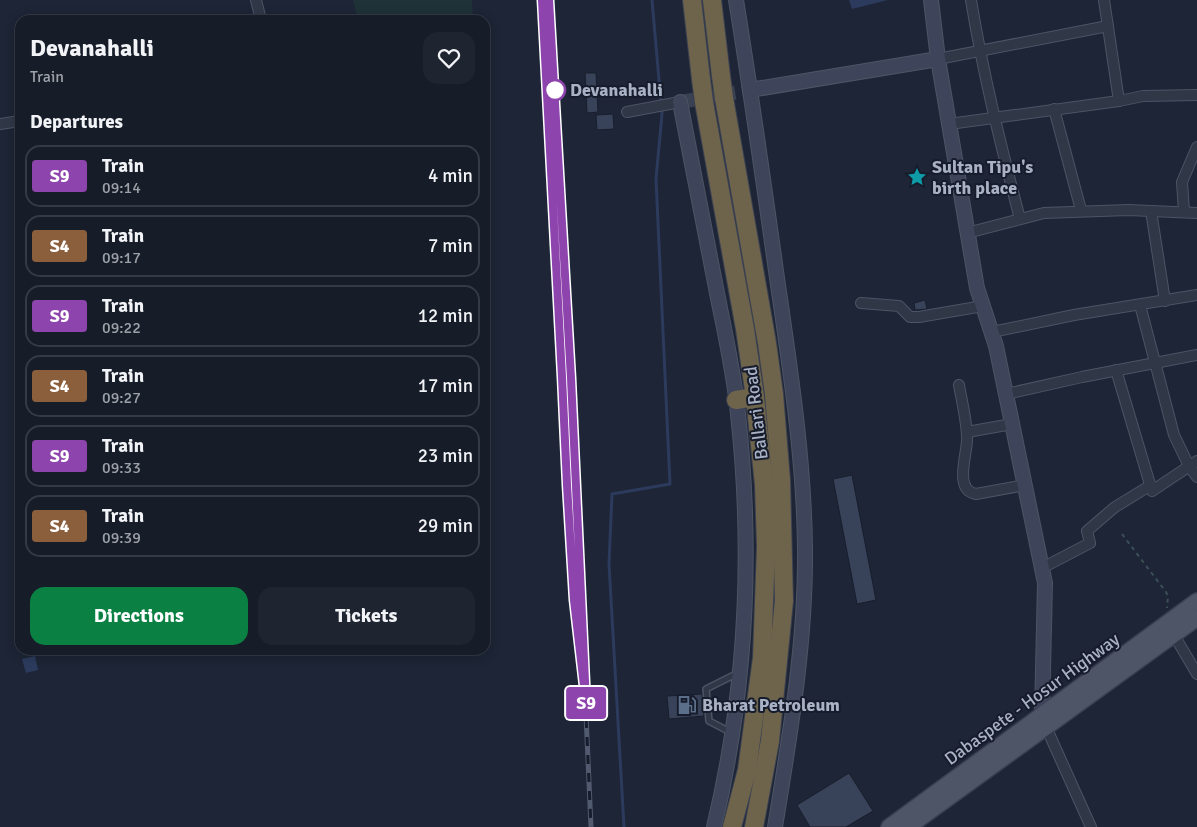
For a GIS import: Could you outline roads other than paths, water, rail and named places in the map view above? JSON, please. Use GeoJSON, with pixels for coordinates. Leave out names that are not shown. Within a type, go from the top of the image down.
{"type":"FeatureCollection","features":[{"type":"Feature","properties":{"kind":"highway","name":"Ballari Road"},"geometry":{"type":"LineString","coordinates":[[692,0],[704,102],[736,273],[755,398],[764,485],[766,529],[762,658],[747,770],[732,827]]}},
{"type":"Feature","properties":{"kind":"highway","name":"Ballari Road"},"geometry":{"type":"LineString","coordinates":[[712,0],[724,98],[767,343],[774,394],[781,480],[784,601],[770,741],[754,827]]}},
{"type":"Feature","properties":{"kind":"highway"},"geometry":{"type":"LineString","coordinates":[[736,400],[755,398]]}},
{"type":"Feature","properties":{"kind":"main road","name":"Dabaspete - Hosur Highway"},"geometry":{"type":"LineString","coordinates":[[908,827],[1197,601]]}},
{"type":"Feature","properties":{"kind":"main road","name":"Dabaspete - Hosur Highway"},"geometry":{"type":"LineString","coordinates":[[889,827],[1197,618]]}},
{"type":"Feature","properties":{"kind":"street"},"geometry":{"type":"LineString","coordinates":[[256,0],[260,15]]}},
{"type":"Feature","properties":{"kind":"street"},"geometry":{"type":"LineString","coordinates":[[736,0],[795,400],[802,469],[805,549],[804,602],[799,666],[775,827]]}},
{"type":"Feature","properties":{"kind":"street"},"geometry":{"type":"LineString","coordinates":[[931,0],[938,59],[977,288],[996,346],[1045,583],[1044,721],[1091,827]]}},
{"type":"Feature","properties":{"kind":"street"},"geometry":{"type":"LineString","coordinates":[[971,0],[979,51],[1020,219]]}},
{"type":"Feature","properties":{"kind":"street"},"geometry":{"type":"LineString","coordinates":[[1104,0],[1119,101]]}},
{"type":"Feature","properties":{"kind":"street"},"geometry":{"type":"LineString","coordinates":[[750,90],[938,59],[1108,26]]}},
{"type":"Feature","properties":{"kind":"street"},"geometry":{"type":"LineString","coordinates":[[949,124],[1119,101],[1143,96],[1197,95]]}},
{"type":"Feature","properties":{"kind":"street"},"geometry":{"type":"LineString","coordinates":[[627,112],[680,102],[736,400],[745,504],[745,594],[740,672],[732,733],[726,777],[714,827]]}},
{"type":"Feature","properties":{"kind":"street"},"geometry":{"type":"LineString","coordinates":[[1054,109],[1081,210]]}},
{"type":"Feature","properties":{"kind":"street"},"geometry":{"type":"LineString","coordinates":[[0,124],[15,122]]}},
{"type":"Feature","properties":{"kind":"street"},"geometry":{"type":"LineString","coordinates":[[1184,212],[1182,182],[1197,147]]}},
{"type":"Feature","properties":{"kind":"street"},"geometry":{"type":"LineString","coordinates":[[967,233],[1044,213],[1081,210],[1197,213]]}},
{"type":"Feature","properties":{"kind":"street"},"geometry":{"type":"LineString","coordinates":[[1151,211],[1165,301]]}},
{"type":"Feature","properties":{"kind":"street"},"geometry":{"type":"LineString","coordinates":[[992,332],[1074,315],[1197,296]]}},
{"type":"Feature","properties":{"kind":"street"},"geometry":{"type":"LineString","coordinates":[[861,304],[899,306],[910,317],[919,318],[982,306]]}},
{"type":"Feature","properties":{"kind":"street"},"geometry":{"type":"LineString","coordinates":[[1140,305],[1174,435],[1193,463],[1197,477]]}},
{"type":"Feature","properties":{"kind":"street"},"geometry":{"type":"LineString","coordinates":[[1006,394],[1116,370],[1197,355]]}},
{"type":"Feature","properties":{"kind":"street"},"geometry":{"type":"LineString","coordinates":[[1116,370],[1152,491],[1193,463]]}},
{"type":"Feature","properties":{"kind":"street"},"geometry":{"type":"LineString","coordinates":[[959,385],[968,438],[963,470],[967,489],[971,493],[976,494],[1025,485]]}},
{"type":"Feature","properties":{"kind":"street"},"geometry":{"type":"LineString","coordinates":[[967,432],[1012,424]]}},
{"type":"Feature","properties":{"kind":"street"},"geometry":{"type":"LineString","coordinates":[[1042,568],[1090,543],[1087,531],[1115,507],[1151,485]]}},
{"type":"Feature","properties":{"kind":"street"},"geometry":{"type":"LineString","coordinates":[[1174,635],[1197,674]]}},
{"type":"Feature","properties":{"kind":"lane"},"geometry":{"type":"LineString","coordinates":[[732,733],[709,721],[706,689],[740,672]]}},
{"type":"Feature","properties":{"kind":"water"},"geometry":{"type":"Polygon","coordinates":[[[849,0],[888,0],[852,9],[849,0]]]}},
{"type":"Feature","properties":{"kind":"water"},"geometry":{"type":"Polygon","coordinates":[[[35,656],[38,670],[26,673],[22,659],[35,656]]]}},
{"type":"Feature","properties":{"kind":"waterway"},"geometry":{"type":"LineString","coordinates":[[624,827],[609,564],[612,494],[670,484],[656,179],[662,114],[652,0]]}},
{"type":"Feature","properties":{"kind":"tunnel"},"geometry":{"type":"LineString","coordinates":[[680,102],[750,90]]}},
{"type":"Feature","properties":{"kind":"railway"},"geometry":{"type":"LineString","coordinates":[[542,0],[574,601]]}},
{"type":"Feature","properties":{"kind":"railway"},"geometry":{"type":"LineString","coordinates":[[549,0],[571,378],[591,827]]}},
{"type":"Feature","properties":{"kind":"train","name":"S9"},"geometry":{"type":"LineString","coordinates":[[542,0],[574,600],[586,703],[571,378],[549,0]]}},
{"type":"Feature","properties":{"kind":"place","name":"Devanahalli"},"geometry":{"type":"Point","coordinates":[555,90]}},
{"type":"Feature","properties":{"kind":"place","name":"Sultan Tipu's birth place"},"geometry":{"type":"Point","coordinates":[917,177]}},
{"type":"Feature","properties":{"kind":"place","name":"Bharat Petroleum"},"geometry":{"type":"Point","coordinates":[687,705]}}]}
